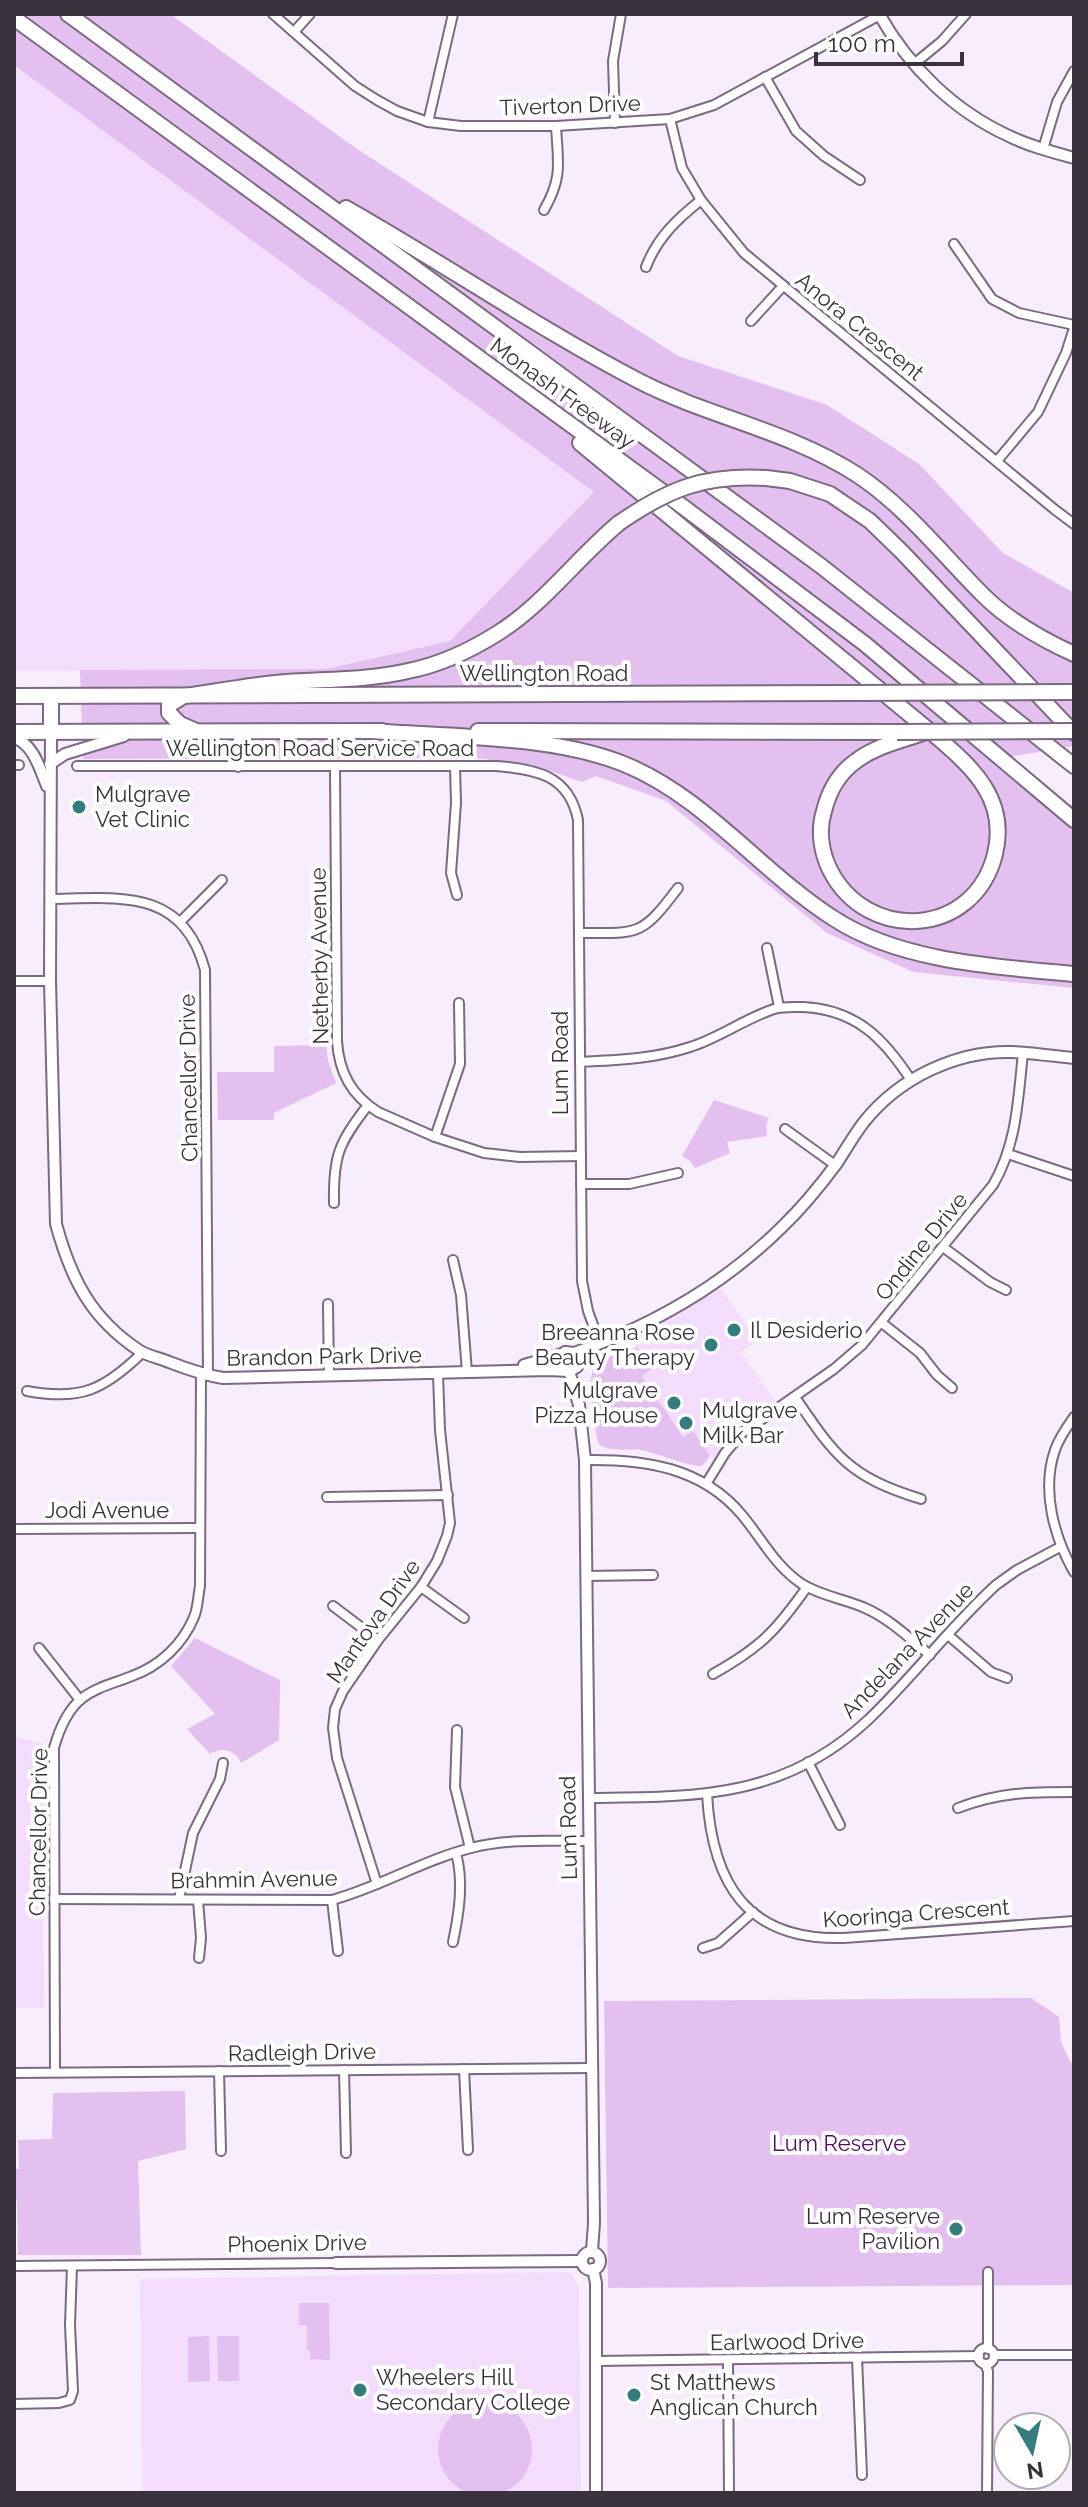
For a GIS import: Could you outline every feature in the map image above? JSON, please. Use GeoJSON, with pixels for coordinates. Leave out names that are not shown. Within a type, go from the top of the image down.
{"type":"FeatureCollection","features":[{"type":"Feature","properties":{"kind":"highway","name":"Monash Freeway"},"geometry":{"type":"LineString","coordinates":[[68,14],[821,566],[1074,766]]}},
{"type":"Feature","properties":{"kind":"highway","name":"Monash Freeway"},"geometry":{"type":"LineString","coordinates":[[14,18],[865,644],[1074,820]]}},
{"type":"Feature","properties":{"kind":"highway"},"geometry":{"type":"LineString","coordinates":[[287,174],[641,382],[816,451],[858,476],[899,508],[985,597],[1028,631],[1074,654]]}},
{"type":"Feature","properties":{"kind":"highway"},"geometry":{"type":"LineString","coordinates":[[494,370],[926,728],[962,759],[984,784],[994,805],[998,838],[987,876],[976,892],[950,913],[909,922],[874,915],[844,892],[827,863],[821,833],[828,796],[844,772],[855,761],[901,736]]}},
{"type":"Feature","properties":{"kind":"highway"},"geometry":{"type":"LineString","coordinates":[[199,731],[180,724],[169,713],[169,705],[184,696],[275,683],[408,671],[441,661],[498,633],[527,613],[595,543],[655,499],[687,486],[737,477],[790,481],[830,494],[870,521],[1074,732]]}},
{"type":"Feature","properties":{"kind":"highway","name":"Wellington Road"},"geometry":{"type":"LineString","coordinates":[[14,696],[1074,692]]}},
{"type":"Feature","properties":{"kind":"highway"},"geometry":{"type":"LineString","coordinates":[[51,696],[51,732]]}},
{"type":"Feature","properties":{"kind":"highway"},"geometry":{"type":"LineString","coordinates":[[371,731],[517,742],[587,751],[626,765],[674,791],[798,893],[835,920],[870,938],[947,959],[1074,974]]}},
{"type":"Feature","properties":{"kind":"highway"},"geometry":{"type":"LineString","coordinates":[[14,735],[51,732],[371,731],[901,736],[926,732],[1074,732]]}},
{"type":"Feature","properties":{"kind":"street","name":"Tiverton Drive"},"geometry":{"type":"LineString","coordinates":[[273,14],[355,86],[397,111],[428,122],[461,126],[556,126],[670,119],[714,105],[879,14]]}},
{"type":"Feature","properties":{"kind":"street"},"geometry":{"type":"LineString","coordinates":[[294,32],[310,14]]}},
{"type":"Feature","properties":{"kind":"street"},"geometry":{"type":"LineString","coordinates":[[428,122],[453,14]]}},
{"type":"Feature","properties":{"kind":"street"},"geometry":{"type":"LineString","coordinates":[[615,123],[613,61],[621,14]]}},
{"type":"Feature","properties":{"kind":"street"},"geometry":{"type":"LineString","coordinates":[[879,14],[894,40],[914,64],[969,115],[1010,137],[1074,158]]}},
{"type":"Feature","properties":{"kind":"street"},"geometry":{"type":"LineString","coordinates":[[914,64],[942,41],[966,14]]}},
{"type":"Feature","properties":{"kind":"street"},"geometry":{"type":"LineString","coordinates":[[1043,149],[1057,102],[1074,71]]}},
{"type":"Feature","properties":{"kind":"street"},"geometry":{"type":"LineString","coordinates":[[765,77],[796,131],[824,156],[860,180]]}},
{"type":"Feature","properties":{"kind":"street","name":"Anora Crescent"},"geometry":{"type":"LineString","coordinates":[[670,119],[682,168],[701,200],[744,253],[1074,524]]}},
{"type":"Feature","properties":{"kind":"street"},"geometry":{"type":"LineString","coordinates":[[544,210],[556,190],[556,126]]}},
{"type":"Feature","properties":{"kind":"street"},"geometry":{"type":"LineString","coordinates":[[646,267],[652,251],[665,233],[701,200]]}},
{"type":"Feature","properties":{"kind":"street"},"geometry":{"type":"LineString","coordinates":[[954,244],[992,299],[1019,313],[1074,326],[1066,353],[1038,412],[997,461]]}},
{"type":"Feature","properties":{"kind":"street"},"geometry":{"type":"LineString","coordinates":[[751,321],[783,286]]}},
{"type":"Feature","properties":{"kind":"street"},"geometry":{"type":"LineString","coordinates":[[238,731],[238,767]]}},
{"type":"Feature","properties":{"kind":"street","name":"Brandon Park Drive"},"geometry":{"type":"LineString","coordinates":[[51,732],[50,981],[56,1224],[65,1260],[76,1284],[106,1324],[142,1353],[205,1375],[241,1379],[438,1374],[491,1371],[573,1364],[568,1351],[535,1363],[491,1371]]}},
{"type":"Feature","properties":{"kind":"street"},"geometry":{"type":"LineString","coordinates":[[50,764],[65,754],[137,732]]}},
{"type":"Feature","properties":{"kind":"street"},"geometry":{"type":"LineString","coordinates":[[14,735],[32,753],[50,792]]}},
{"type":"Feature","properties":{"kind":"street","name":"Wellington Road Service Road"},"geometry":{"type":"LineString","coordinates":[[77,766],[496,766],[526,769],[546,775],[560,784]]}},
{"type":"Feature","properties":{"kind":"street","name":"Netherby Avenue"},"geometry":{"type":"LineString","coordinates":[[335,766],[338,1055],[349,1085],[368,1105],[435,1137],[472,1150],[501,1156],[581,1156]]}},
{"type":"Feature","properties":{"kind":"street"},"geometry":{"type":"LineString","coordinates":[[455,766],[451,873],[457,895]]}},
{"type":"Feature","properties":{"kind":"street","name":"Lum Road"},"geometry":{"type":"LineString","coordinates":[[560,784],[572,800],[578,820],[583,1290],[600,1344]]}},
{"type":"Feature","properties":{"kind":"street"},"geometry":{"type":"LineString","coordinates":[[50,899],[124,898],[158,908],[181,921],[222,880]]}},
{"type":"Feature","properties":{"kind":"street"},"geometry":{"type":"LineString","coordinates":[[580,933],[639,930],[651,922],[678,888]]}},
{"type":"Feature","properties":{"kind":"street","name":"Chancellor Drive"},"geometry":{"type":"LineString","coordinates":[[55,2072],[54,1748],[61,1725],[80,1700],[108,1683],[134,1676],[157,1664],[177,1646],[194,1616],[200,1586],[205,1375],[205,970],[201,954],[181,921]]}},
{"type":"Feature","properties":{"kind":"street"},"geometry":{"type":"LineString","coordinates":[[767,948],[779,1007]]}},
{"type":"Feature","properties":{"kind":"street"},"geometry":{"type":"LineString","coordinates":[[14,981],[50,981]]}},
{"type":"Feature","properties":{"kind":"street"},"geometry":{"type":"LineString","coordinates":[[435,1137],[460,1064],[459,1003]]}},
{"type":"Feature","properties":{"kind":"street"},"geometry":{"type":"LineString","coordinates":[[580,1062],[640,1059],[680,1050],[710,1040],[779,1007],[824,1010],[858,1022],[889,1048],[911,1080]]}},
{"type":"Feature","properties":{"kind":"street"},"geometry":{"type":"LineString","coordinates":[[562,1354],[560,1364],[573,1364],[600,1344],[663,1315],[726,1276],[805,1203],[871,1114],[911,1080],[960,1059],[991,1053],[1074,1058]]}},
{"type":"Feature","properties":{"kind":"street","name":"Ondine Drive"},"geometry":{"type":"LineString","coordinates":[[706,1484],[736,1439],[843,1363],[882,1323],[993,1185],[1008,1154],[1015,1130],[1023,1053]]}},
{"type":"Feature","properties":{"kind":"street"},"geometry":{"type":"LineString","coordinates":[[334,1203],[336,1156],[345,1135],[368,1105]]}},
{"type":"Feature","properties":{"kind":"street"},"geometry":{"type":"LineString","coordinates":[[785,1129],[835,1165]]}},
{"type":"Feature","properties":{"kind":"street"},"geometry":{"type":"LineString","coordinates":[[1008,1154],[1074,1176]]}},
{"type":"Feature","properties":{"kind":"street"},"geometry":{"type":"LineString","coordinates":[[581,1184],[629,1184],[678,1173]]}},
{"type":"Feature","properties":{"kind":"street"},"geometry":{"type":"LineString","coordinates":[[943,1247],[990,1282],[1006,1290]]}},
{"type":"Feature","properties":{"kind":"street"},"geometry":{"type":"LineString","coordinates":[[453,1260],[461,1295],[467,1372]]}},
{"type":"Feature","properties":{"kind":"street"},"geometry":{"type":"LineString","coordinates":[[328,1304],[329,1376]]}},
{"type":"Feature","properties":{"kind":"street"},"geometry":{"type":"LineString","coordinates":[[882,1323],[920,1353],[934,1372],[952,1388]]}},
{"type":"Feature","properties":{"kind":"street"},"geometry":{"type":"LineString","coordinates":[[27,1391],[54,1396],[89,1392],[113,1379],[142,1353]]}},
{"type":"Feature","properties":{"kind":"street","name":"Lum Road"},"geometry":{"type":"LineString","coordinates":[[573,1364],[585,1460],[592,2251]]}},
{"type":"Feature","properties":{"kind":"street","name":"Mantova Drive"},"geometry":{"type":"LineString","coordinates":[[377,1884],[341,1771],[333,1728],[335,1709],[343,1691],[378,1640],[421,1587],[437,1561],[447,1536],[450,1523],[440,1430],[438,1374]]}},
{"type":"Feature","properties":{"kind":"street"},"geometry":{"type":"LineString","coordinates":[[795,1397],[828,1445],[850,1467],[878,1484],[921,1499]]}},
{"type":"Feature","properties":{"kind":"street"},"geometry":{"type":"LineString","coordinates":[[1074,1417],[1055,1448],[1051,1469],[1052,1516],[1060,1547],[1074,1572]]}},
{"type":"Feature","properties":{"kind":"street"},"geometry":{"type":"LineString","coordinates":[[585,1460],[644,1461],[677,1470],[706,1484],[727,1499],[773,1558],[807,1587],[883,1617],[930,1655]]}},
{"type":"Feature","properties":{"kind":"street"},"geometry":{"type":"LineString","coordinates":[[327,1497],[448,1495]]}},
{"type":"Feature","properties":{"kind":"street","name":"Jodi Avenue"},"geometry":{"type":"LineString","coordinates":[[14,1529],[199,1528]]}},
{"type":"Feature","properties":{"kind":"street","name":"Andelana Avenue"},"geometry":{"type":"LineString","coordinates":[[588,1798],[707,1794],[761,1782],[808,1762],[859,1727],[996,1585],[1060,1547]]}},
{"type":"Feature","properties":{"kind":"street"},"geometry":{"type":"LineString","coordinates":[[586,1576],[653,1575]]}},
{"type":"Feature","properties":{"kind":"street"},"geometry":{"type":"LineString","coordinates":[[421,1587],[464,1618]]}},
{"type":"Feature","properties":{"kind":"street"},"geometry":{"type":"LineString","coordinates":[[713,1674],[763,1642],[781,1624],[807,1587]]}},
{"type":"Feature","properties":{"kind":"street"},"geometry":{"type":"LineString","coordinates":[[333,1606],[378,1640]]}},
{"type":"Feature","properties":{"kind":"street"},"geometry":{"type":"LineString","coordinates":[[948,1635],[991,1672],[1007,1678]]}},
{"type":"Feature","properties":{"kind":"street"},"geometry":{"type":"LineString","coordinates":[[39,1648],[80,1700]]}},
{"type":"Feature","properties":{"kind":"street"},"geometry":{"type":"LineString","coordinates":[[457,1730],[455,1787],[470,1848]]}},
{"type":"Feature","properties":{"kind":"street"},"geometry":{"type":"LineString","coordinates":[[808,1762],[840,1825]]}},
{"type":"Feature","properties":{"kind":"street"},"geometry":{"type":"LineString","coordinates":[[179,1899],[193,1833],[220,1779],[223,1763]]}},
{"type":"Feature","properties":{"kind":"street"},"geometry":{"type":"LineString","coordinates":[[958,1808],[1002,1794],[1074,1792]]}},
{"type":"Feature","properties":{"kind":"street","name":"Kooringa Crescent"},"geometry":{"type":"LineString","coordinates":[[707,1794],[711,1835],[720,1867],[730,1886],[753,1912],[781,1929],[823,1938],[1074,1921]]}},
{"type":"Feature","properties":{"kind":"street","name":"Brahmin Avenue"},"geometry":{"type":"LineString","coordinates":[[54,1899],[332,1900],[356,1894],[470,1848],[502,1842],[589,1841]]}},
{"type":"Feature","properties":{"kind":"street"},"geometry":{"type":"LineString","coordinates":[[453,1942],[458,1918],[460,1868],[456,1853]]}},
{"type":"Feature","properties":{"kind":"street"},"geometry":{"type":"LineString","coordinates":[[198,1900],[199,1958]]}},
{"type":"Feature","properties":{"kind":"street"},"geometry":{"type":"LineString","coordinates":[[332,1900],[338,1951]]}},
{"type":"Feature","properties":{"kind":"street"},"geometry":{"type":"LineString","coordinates":[[703,1948],[718,1943],[753,1912]]}},
{"type":"Feature","properties":{"kind":"street","name":"Radleigh Drive"},"geometry":{"type":"LineString","coordinates":[[14,2073],[591,2068]]}},
{"type":"Feature","properties":{"kind":"street"},"geometry":{"type":"LineString","coordinates":[[464,2069],[468,2150]]}},
{"type":"Feature","properties":{"kind":"street"},"geometry":{"type":"LineString","coordinates":[[344,2070],[346,2153]]}},
{"type":"Feature","properties":{"kind":"street"},"geometry":{"type":"LineString","coordinates":[[219,2071],[221,2151]]}},
{"type":"Feature","properties":{"kind":"street"},"geometry":{"type":"LineString","coordinates":[[592,2251],[600,2260],[593,2269],[584,2267],[581,2261],[586,2252],[592,2251]]}},
{"type":"Feature","properties":{"kind":"street","name":"Phoenix Drive"},"geometry":{"type":"LineString","coordinates":[[14,2266],[581,2261]]}},
{"type":"Feature","properties":{"kind":"street"},"geometry":{"type":"LineString","coordinates":[[14,2404],[70,2400],[73,2391],[70,2325],[72,2266]]}},
{"type":"Feature","properties":{"kind":"street"},"geometry":{"type":"LineString","coordinates":[[593,2269],[596,2283],[596,2493]]}},
{"type":"Feature","properties":{"kind":"street"},"geometry":{"type":"LineString","coordinates":[[982,2360],[991,2363],[988,2272]]}},
{"type":"Feature","properties":{"kind":"street"},"geometry":{"type":"LineString","coordinates":[[987,2493],[988,2371],[982,2360],[983,2350],[1074,2355]]}},
{"type":"Feature","properties":{"kind":"street"},"geometry":{"type":"LineString","coordinates":[[857,2358],[862,2475]]}},
{"type":"Feature","properties":{"kind":"street"},"geometry":{"type":"LineString","coordinates":[[728,2360],[729,2493]]}},
{"type":"Feature","properties":{"kind":"street","name":"Earlwood Drive"},"geometry":{"type":"LineString","coordinates":[[596,2361],[982,2360]]}},
{"type":"Feature","properties":{"kind":"shaded area"},"geometry":{"type":"Polygon","coordinates":[[[14,65],[595,492],[450,641],[326,670],[14,671],[14,65]]]}},
{"type":"Feature","properties":{"kind":"shaded area"},"geometry":{"type":"Polygon","coordinates":[[[718,1285],[757,1340],[741,1352],[778,1406],[717,1461],[693,1431],[683,1438],[642,1376],[651,1369],[629,1335],[718,1285]]]}},
{"type":"Feature","properties":{"kind":"shaded area"},"geometry":{"type":"Polygon","coordinates":[[[14,1737],[42,1743],[44,2008],[14,2008],[14,1737]]]}},
{"type":"Feature","properties":{"kind":"shaded area","name":"Wheelers Hill Secondary College"},"geometry":{"type":"Polygon","coordinates":[[[571,2273],[579,2287],[581,2493],[142,2493],[140,2279],[571,2273]]]}},
{"type":"Feature","properties":{"kind":"green space"},"geometry":{"type":"Polygon","coordinates":[[[14,14],[170,14],[357,149],[678,356],[827,405],[919,464],[1003,553],[1074,593],[1074,746],[1002,758],[1074,820],[1074,988],[913,972],[827,933],[666,801],[596,776],[582,782],[533,765],[475,758],[83,759],[80,670],[327,669],[450,641],[594,492],[14,65],[14,14]]]}},
{"type":"Feature","properties":{"kind":"green space"},"geometry":{"type":"Polygon","coordinates":[[[326,1045],[336,1083],[274,1113],[274,1120],[218,1120],[217,1072],[274,1072],[274,1046],[326,1045]]]}},
{"type":"Feature","properties":{"kind":"green space"},"geometry":{"type":"Polygon","coordinates":[[[714,1100],[769,1118],[767,1136],[727,1142],[730,1153],[695,1168],[682,1156],[714,1100]]]}},
{"type":"Feature","properties":{"kind":"green space"},"geometry":{"type":"Polygon","coordinates":[[[637,1347],[652,1369],[642,1376],[683,1437],[693,1431],[710,1456],[702,1466],[641,1450],[607,1448],[598,1443],[592,1400],[593,1368],[597,1361],[637,1347]]]}},
{"type":"Feature","properties":{"kind":"green space"},"geometry":{"type":"Polygon","coordinates":[[[195,1638],[280,1680],[279,1740],[241,1763],[236,1755],[228,1751],[219,1750],[210,1754],[187,1729],[215,1714],[171,1666],[195,1638]]]}},
{"type":"Feature","properties":{"kind":"green space","name":"Lum Reserve"},"geometry":{"type":"Polygon","coordinates":[[[1031,1998],[1059,2017],[1061,2042],[1071,2063],[1074,2062],[1074,2285],[608,2288],[604,2001],[1031,1998]]]}},
{"type":"Feature","properties":{"kind":"green space"},"geometry":{"type":"Polygon","coordinates":[[[185,2091],[186,2149],[138,2161],[141,2255],[18,2255],[14,2169],[19,2169],[18,2140],[52,2139],[53,2093],[185,2091]]]}},
{"type":"Feature","properties":{"kind":"green space"},"geometry":{"type":"Polygon","coordinates":[[[299,2303],[329,2303],[330,2360],[310,2359],[307,2325],[299,2325],[299,2303]]]}},
{"type":"Feature","properties":{"kind":"green space"},"geometry":{"type":"Polygon","coordinates":[[[209,2336],[210,2381],[188,2382],[188,2337],[209,2336]]]}},
{"type":"Feature","properties":{"kind":"green space"},"geometry":{"type":"Polygon","coordinates":[[[217,2336],[239,2336],[239,2381],[218,2381],[217,2336]]]}},
{"type":"Feature","properties":{"kind":"green space"},"geometry":{"type":"Polygon","coordinates":[[[485,2402],[503,2405],[518,2416],[529,2431],[532,2449],[529,2467],[518,2482],[503,2493],[485,2496],[467,2493],[452,2482],[441,2467],[438,2449],[441,2431],[452,2416],[467,2405],[485,2402]]]}},
{"type":"Feature","properties":{"kind":"place","name":"Mulgrave Vet Clinic"},"geometry":{"type":"Point","coordinates":[79,807]}},
{"type":"Feature","properties":{"kind":"place","name":"Il Desiderio"},"geometry":{"type":"Point","coordinates":[734,1330]}},
{"type":"Feature","properties":{"kind":"place","name":"Breeanna Rose Beauty Therapy"},"geometry":{"type":"Point","coordinates":[711,1345]}},
{"type":"Feature","properties":{"kind":"place","name":"Mulgrave Pizza House"},"geometry":{"type":"Point","coordinates":[674,1403]}},
{"type":"Feature","properties":{"kind":"place","name":"Mulgrave Milk Bar"},"geometry":{"type":"Point","coordinates":[686,1423]}},
{"type":"Feature","properties":{"kind":"place","name":"Lum Reserve Pavilion"},"geometry":{"type":"Point","coordinates":[956,2229]}},
{"type":"Feature","properties":{"kind":"place","name":"Wheelers Hill Secondary College"},"geometry":{"type":"Point","coordinates":[360,2390]}},
{"type":"Feature","properties":{"kind":"place","name":"St Matthews Anglican Church"},"geometry":{"type":"Point","coordinates":[634,2395]}}]}
